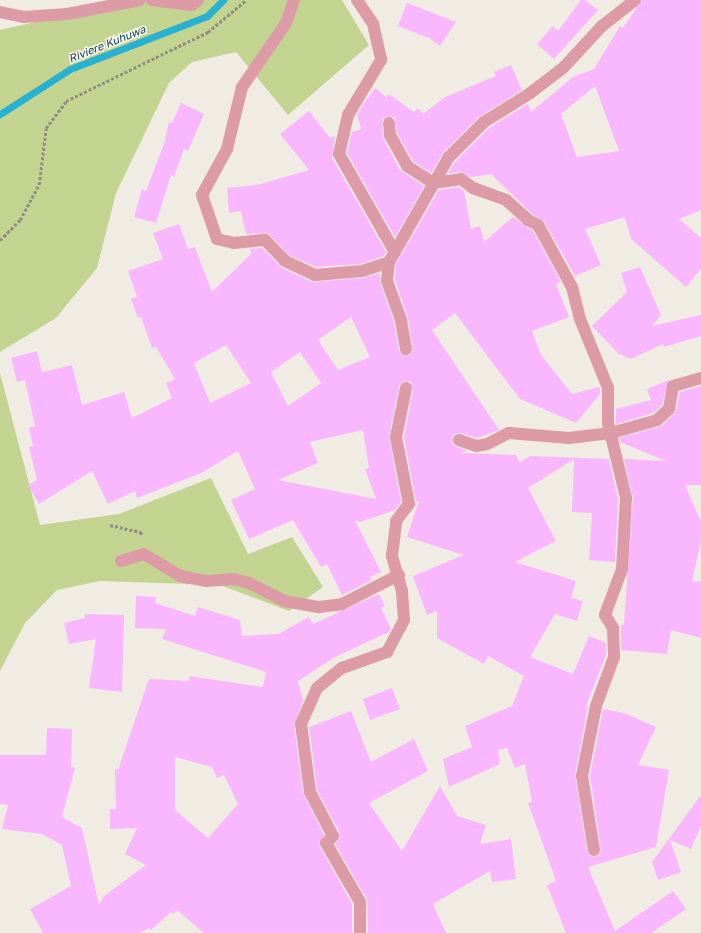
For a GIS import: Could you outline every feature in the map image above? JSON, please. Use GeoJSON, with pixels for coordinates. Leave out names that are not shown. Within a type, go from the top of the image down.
{"type":"FeatureCollection","features":[{"type":"Feature","properties":{"kind":"street"},"geometry":{"type":"LineString","coordinates":[[0,12],[23,17],[67,14],[140,0]]}},
{"type":"Feature","properties":{"kind":"street"},"geometry":{"type":"LineString","coordinates":[[152,0],[192,5],[198,0]]}},
{"type":"Feature","properties":{"kind":"street"},"geometry":{"type":"LineString","coordinates":[[294,0],[286,23],[242,87],[227,149],[202,195],[217,239],[234,243],[265,240],[285,261],[315,275],[362,271],[392,257]]}},
{"type":"Feature","properties":{"kind":"street"},"geometry":{"type":"LineString","coordinates":[[357,0],[373,24],[381,60],[348,115],[339,154],[392,257]]}},
{"type":"Feature","properties":{"kind":"street"},"geometry":{"type":"LineString","coordinates":[[406,349],[400,320],[387,281],[392,257],[449,157],[484,122],[529,94],[564,67],[602,26],[636,0]]}},
{"type":"Feature","properties":{"kind":"street"},"geometry":{"type":"LineString","coordinates":[[389,123],[390,136],[407,166],[433,183],[461,179],[473,188],[506,200],[528,220],[538,225],[572,287],[580,319],[608,388],[608,423],[626,498],[622,569],[604,616],[613,628],[614,657],[596,706],[582,776],[594,850]]}},
{"type":"Feature","properties":{"kind":"street"},"geometry":{"type":"LineString","coordinates":[[459,440],[476,446],[488,444],[509,433],[570,438],[611,433],[657,420],[669,409],[673,386],[701,378]]}},
{"type":"Feature","properties":{"kind":"street"},"geometry":{"type":"LineString","coordinates":[[360,933],[360,902],[326,843],[333,836],[310,792],[301,724],[317,688],[342,668],[387,652],[404,620],[399,574],[392,556],[396,521],[408,504],[396,437],[406,388]]}},
{"type":"Feature","properties":{"kind":"street"},"geometry":{"type":"LineString","coordinates":[[121,561],[144,554],[180,576],[206,581],[234,579],[249,583],[284,601],[319,607],[342,604],[399,574]]}},
{"type":"Feature","properties":{"kind":"path"},"geometry":{"type":"LineString","coordinates":[[0,240],[20,220],[39,185],[46,128],[66,101],[208,32],[246,0]]}},
{"type":"Feature","properties":{"kind":"path"},"geometry":{"type":"LineString","coordinates":[[110,525],[141,532],[144,554]]}},
{"type":"Feature","properties":{"kind":"green space"},"geometry":{"type":"Polygon","coordinates":[[[132,0],[342,0],[369,45],[288,115],[236,52],[192,62],[169,83],[116,193],[97,268],[56,318],[0,352],[0,30],[132,0]]]}},
{"type":"Feature","properties":{"kind":"green space"},"geometry":{"type":"Polygon","coordinates":[[[0,373],[40,525],[119,514],[211,478],[248,554],[292,537],[323,587],[289,611],[220,585],[100,581],[57,590],[25,623],[0,671],[0,373]]]}},
{"type":"Feature","properties":{"kind":"building"},"geometry":{"type":"Polygon","coordinates":[[[581,0],[585,0],[598,10],[554,59],[537,44],[553,26],[558,31],[581,0]]]}},
{"type":"Feature","properties":{"kind":"building"},"geometry":{"type":"Polygon","coordinates":[[[642,0],[701,0],[701,210],[679,219],[701,238],[701,269],[686,287],[631,239],[625,217],[585,229],[601,265],[575,276],[544,221],[532,214],[491,174],[471,177],[461,172],[448,173],[455,162],[489,128],[528,104],[531,112],[573,77],[594,69],[620,26],[623,28],[642,0]],[[595,86],[561,114],[577,157],[619,151],[595,86]]]}},
{"type":"Feature","properties":{"kind":"building"},"geometry":{"type":"Polygon","coordinates":[[[407,3],[456,22],[440,46],[429,38],[398,26],[407,3]]]}},
{"type":"Feature","properties":{"kind":"building"},"geometry":{"type":"Polygon","coordinates":[[[511,65],[522,90],[479,117],[444,152],[431,173],[413,161],[397,133],[395,118],[389,116],[382,119],[383,138],[400,170],[424,186],[395,237],[347,153],[352,132],[361,129],[357,115],[366,100],[375,88],[386,97],[389,94],[414,112],[418,108],[423,114],[445,97],[496,76],[494,72],[511,65]]]}},
{"type":"Feature","properties":{"kind":"building"},"geometry":{"type":"Polygon","coordinates":[[[181,103],[204,114],[188,151],[184,149],[174,177],[171,175],[156,223],[134,217],[142,189],[146,191],[164,144],[169,122],[172,123],[181,103]]]}},
{"type":"Feature","properties":{"kind":"building"},"geometry":{"type":"Polygon","coordinates":[[[309,111],[330,138],[335,136],[332,158],[386,252],[384,256],[360,264],[316,267],[289,255],[268,233],[246,234],[241,211],[229,213],[227,188],[257,185],[309,170],[280,134],[309,111]]]}},
{"type":"Feature","properties":{"kind":"building"},"geometry":{"type":"Polygon","coordinates":[[[459,187],[464,191],[471,229],[480,226],[484,242],[513,217],[533,231],[561,282],[556,284],[569,317],[532,331],[541,355],[572,394],[599,387],[600,389],[600,394],[576,423],[520,399],[455,313],[432,330],[499,430],[477,438],[461,433],[454,434],[452,438],[453,445],[467,451],[460,453],[516,455],[520,462],[530,456],[609,459],[618,499],[615,562],[589,560],[592,513],[572,512],[574,459],[528,488],[556,541],[515,562],[576,581],[571,598],[583,601],[577,621],[555,614],[530,657],[573,674],[589,636],[606,643],[606,655],[586,706],[588,706],[575,775],[587,851],[591,857],[598,856],[601,849],[590,776],[603,709],[624,713],[656,727],[638,765],[669,770],[656,847],[588,867],[615,931],[673,891],[686,909],[651,933],[566,933],[547,885],[556,881],[528,803],[532,802],[525,764],[515,768],[507,748],[498,750],[500,764],[449,787],[443,759],[472,747],[465,726],[512,706],[524,676],[488,656],[484,664],[437,638],[437,611],[427,615],[413,576],[464,555],[407,537],[419,501],[416,502],[404,437],[413,390],[411,382],[404,381],[399,386],[389,436],[401,502],[395,510],[360,522],[355,520],[381,572],[370,577],[372,580],[342,595],[327,564],[321,567],[293,520],[249,539],[231,500],[255,489],[238,451],[201,473],[137,498],[135,491],[108,504],[92,471],[39,504],[28,485],[37,480],[29,447],[33,446],[29,428],[35,426],[25,380],[17,382],[11,358],[37,351],[42,372],[72,365],[82,405],[124,392],[132,418],[172,398],[166,383],[175,379],[156,347],[152,348],[141,317],[138,318],[131,299],[137,297],[128,271],[163,259],[153,233],[179,224],[188,249],[195,247],[212,292],[251,254],[250,249],[262,248],[282,268],[312,282],[363,278],[380,273],[380,283],[394,322],[399,351],[407,356],[411,354],[413,348],[408,318],[395,280],[396,264],[439,190],[459,187]],[[351,317],[318,340],[338,370],[370,357],[351,317]],[[226,345],[194,363],[210,403],[251,383],[226,345]],[[300,352],[271,372],[288,406],[321,383],[300,352]],[[363,430],[310,442],[318,463],[278,480],[376,499],[365,469],[369,468],[363,430]]]}},
{"type":"Feature","properties":{"kind":"building"},"geometry":{"type":"Polygon","coordinates":[[[640,267],[661,315],[652,326],[701,315],[701,336],[664,347],[663,344],[631,359],[619,354],[592,326],[627,292],[621,273],[640,267]]]}},
{"type":"Feature","properties":{"kind":"building"},"geometry":{"type":"Polygon","coordinates":[[[669,380],[662,405],[653,413],[616,424],[616,409],[651,400],[647,389],[669,380]]]}},
{"type":"Feature","properties":{"kind":"building"},"geometry":{"type":"Polygon","coordinates":[[[701,386],[701,485],[685,485],[701,522],[701,540],[692,582],[701,581],[701,638],[671,630],[667,654],[621,650],[621,625],[624,625],[633,498],[624,459],[666,461],[620,442],[619,438],[662,426],[676,411],[680,392],[701,386]]]}},
{"type":"Feature","properties":{"kind":"building"},"geometry":{"type":"Polygon","coordinates":[[[379,594],[385,606],[381,608],[391,628],[389,632],[335,657],[298,681],[303,701],[294,725],[303,793],[324,835],[319,842],[320,847],[352,904],[352,933],[204,933],[177,910],[173,914],[171,912],[151,930],[149,928],[139,933],[43,933],[30,909],[71,886],[62,845],[42,834],[2,829],[8,805],[0,804],[0,755],[46,755],[47,728],[72,729],[71,767],[75,768],[62,817],[82,828],[99,905],[104,896],[146,865],[125,854],[137,828],[110,829],[110,809],[116,809],[115,769],[118,770],[149,679],[189,681],[189,676],[263,687],[266,672],[162,639],[166,629],[135,628],[136,596],[156,597],[155,603],[195,616],[198,607],[240,620],[242,636],[278,634],[309,617],[313,624],[379,594]],[[175,757],[175,810],[208,838],[238,804],[224,775],[217,778],[212,767],[175,757]]]}},
{"type":"Feature","properties":{"kind":"building"},"geometry":{"type":"Polygon","coordinates":[[[85,614],[124,615],[122,692],[89,688],[96,639],[69,644],[64,623],[85,618],[85,614]]]}},
{"type":"Feature","properties":{"kind":"building"},"geometry":{"type":"Polygon","coordinates":[[[392,688],[400,709],[370,720],[363,699],[392,688]]]}},
{"type":"Feature","properties":{"kind":"building"},"geometry":{"type":"Polygon","coordinates":[[[351,711],[371,762],[414,739],[428,771],[369,803],[402,851],[440,786],[457,816],[486,825],[480,844],[511,839],[516,879],[492,882],[490,871],[433,904],[446,933],[368,933],[367,899],[335,844],[340,838],[340,833],[317,790],[309,725],[310,727],[351,711]]]}},
{"type":"Feature","properties":{"kind":"building"},"geometry":{"type":"Polygon","coordinates":[[[701,795],[701,826],[691,849],[670,840],[681,872],[658,880],[652,862],[701,795]]]}},
{"type":"Feature","properties":{"kind":"waterway","name":"Riviere Kuhuwa"},"geometry":{"type":"LineString","coordinates":[[0,114],[70,69],[207,16],[223,0]]}}]}
